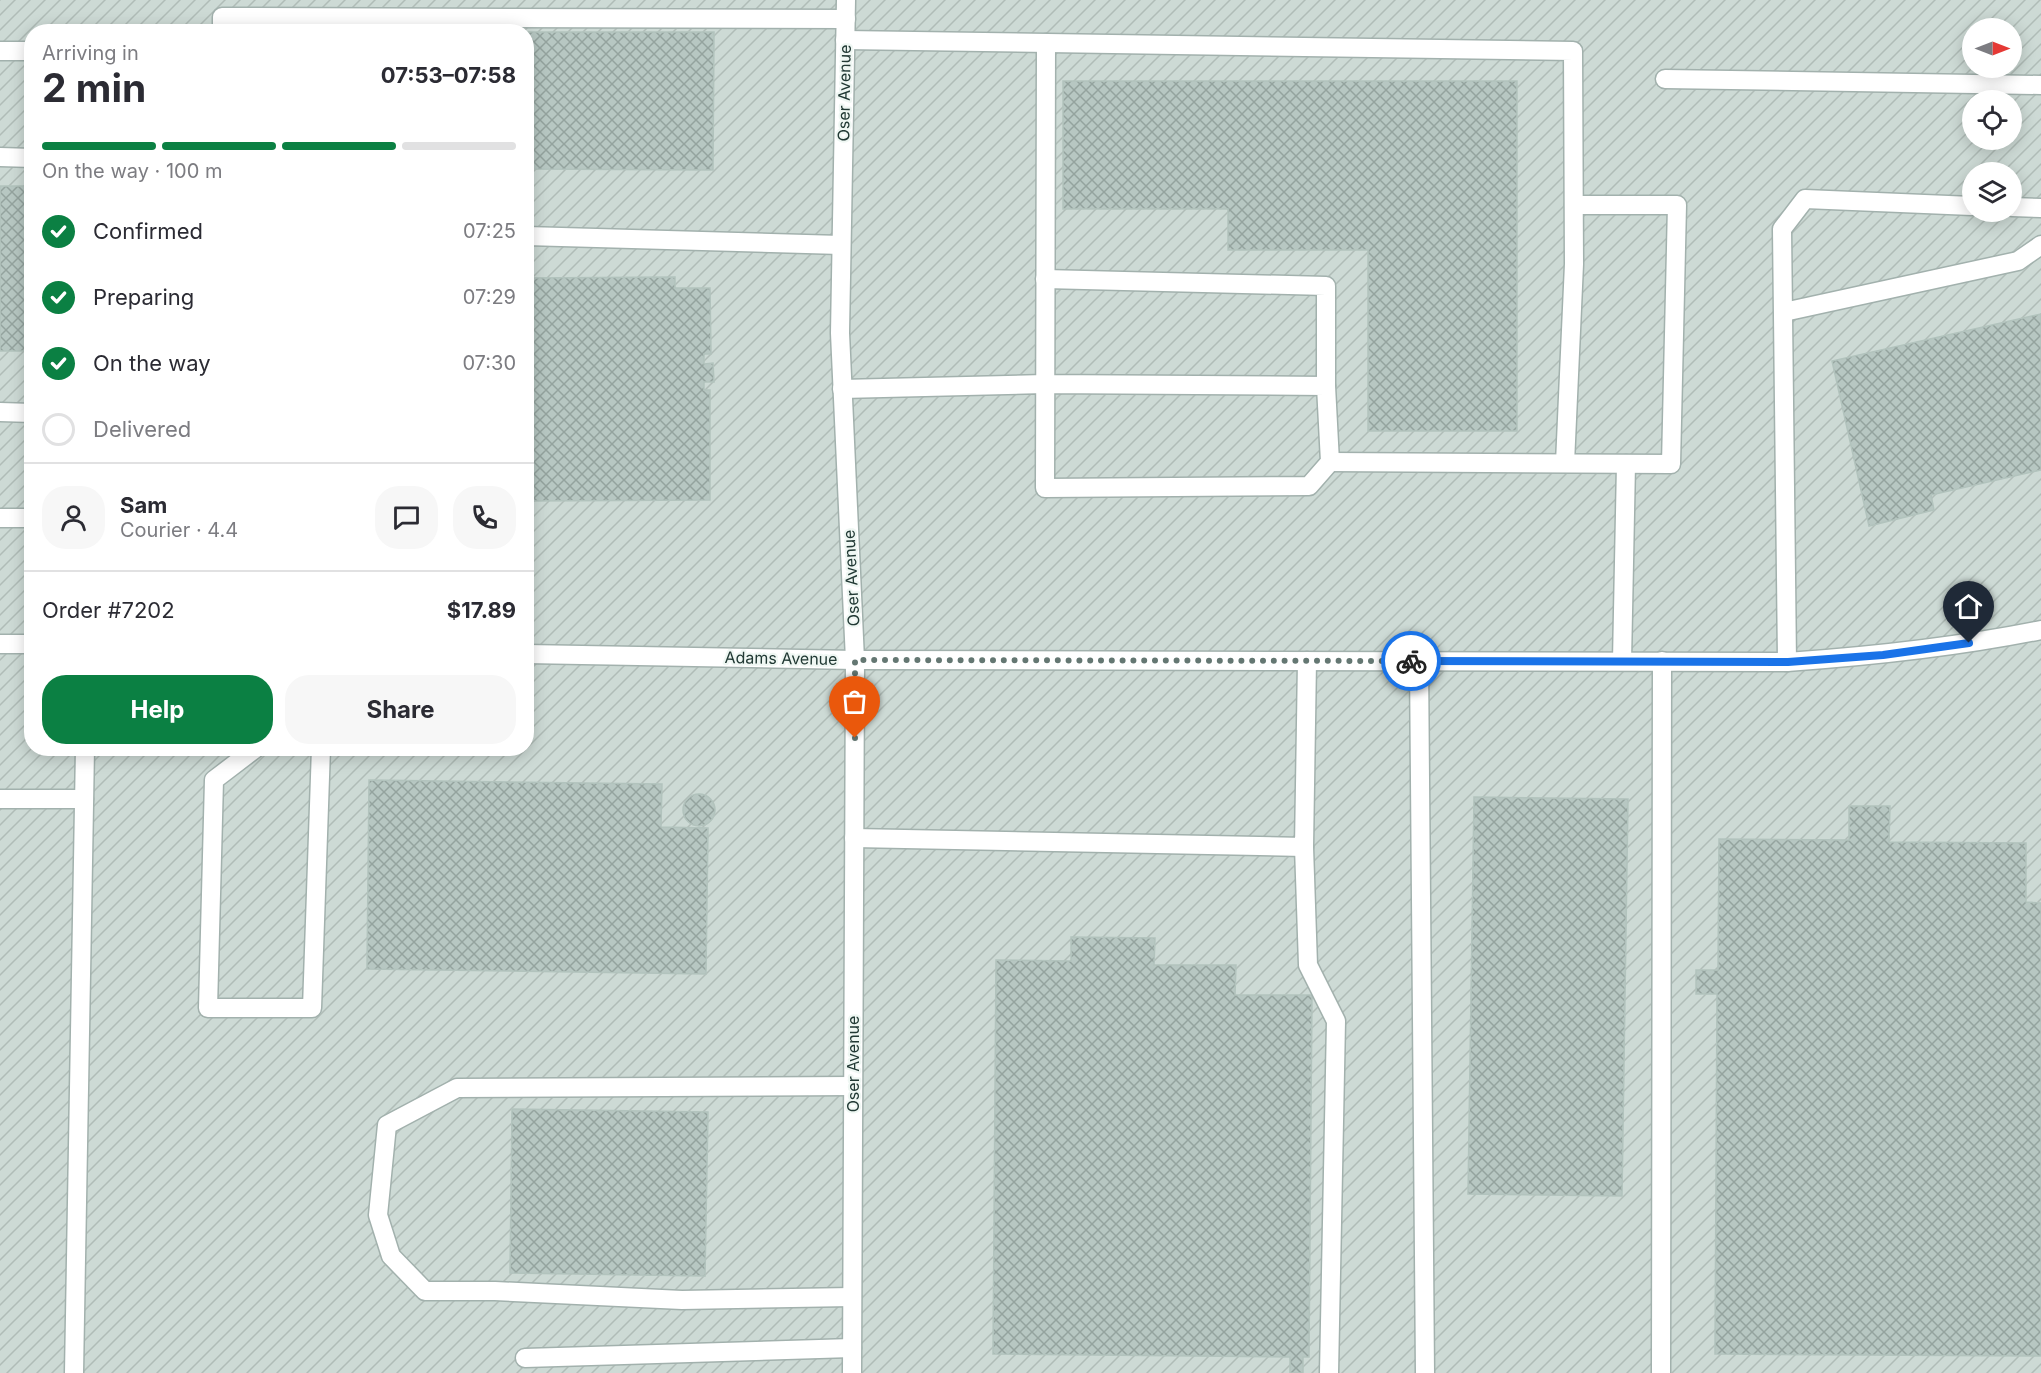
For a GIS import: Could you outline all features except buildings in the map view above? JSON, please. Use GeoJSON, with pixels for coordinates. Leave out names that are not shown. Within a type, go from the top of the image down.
{"type":"FeatureCollection","features":[{"type":"Feature","properties":{"kind":"street","name":"Oser Avenue"},"geometry":{"type":"LineString","coordinates":[[846,0],[841,245],[842,388],[855,660],[852,1373]]}},
{"type":"Feature","properties":{"kind":"street"},"geometry":{"type":"LineString","coordinates":[[222,24],[222,17],[846,19]]}},
{"type":"Feature","properties":{"kind":"street"},"geometry":{"type":"LineString","coordinates":[[845,40],[1574,51],[1574,205],[1565,463]]}},
{"type":"Feature","properties":{"kind":"street"},"geometry":{"type":"LineString","coordinates":[[1045,279],[1326,286],[1326,386],[1330,462],[1309,486],[1045,488],[1044,384],[1046,43]]}},
{"type":"Feature","properties":{"kind":"street"},"geometry":{"type":"LineString","coordinates":[[0,51],[24,51]]}},
{"type":"Feature","properties":{"kind":"street"},"geometry":{"type":"LineString","coordinates":[[1665,80],[2041,84]]}},
{"type":"Feature","properties":{"kind":"street"},"geometry":{"type":"LineString","coordinates":[[0,157],[24,158]]}},
{"type":"Feature","properties":{"kind":"street"},"geometry":{"type":"LineString","coordinates":[[1788,662],[1782,229],[1805,199],[1962,206]]}},
{"type":"Feature","properties":{"kind":"street"},"geometry":{"type":"LineString","coordinates":[[1330,462],[1671,464],[1677,205],[1574,205]]}},
{"type":"Feature","properties":{"kind":"street"},"geometry":{"type":"LineString","coordinates":[[2022,207],[2041,208]]}},
{"type":"Feature","properties":{"kind":"street"},"geometry":{"type":"LineString","coordinates":[[534,236],[841,245]]}},
{"type":"Feature","properties":{"kind":"street"},"geometry":{"type":"LineString","coordinates":[[1784,312],[2018,261],[2041,244]]}},
{"type":"Feature","properties":{"kind":"street"},"geometry":{"type":"LineString","coordinates":[[842,388],[1044,384],[1326,386]]}},
{"type":"Feature","properties":{"kind":"street"},"geometry":{"type":"LineString","coordinates":[[0,412],[24,413]]}},
{"type":"Feature","properties":{"kind":"street"},"geometry":{"type":"LineString","coordinates":[[1622,661],[1626,464]]}},
{"type":"Feature","properties":{"kind":"street"},"geometry":{"type":"LineString","coordinates":[[0,518],[24,518]]}},
{"type":"Feature","properties":{"kind":"street","name":"Adams Avenue"},"geometry":{"type":"LineString","coordinates":[[534,654],[855,660],[1788,662],[1894,654],[2041,630]]}},
{"type":"Feature","properties":{"kind":"street"},"geometry":{"type":"LineString","coordinates":[[0,644],[24,644]]}},
{"type":"Feature","properties":{"kind":"street"},"geometry":{"type":"LineString","coordinates":[[1307,661],[1304,848],[1308,964],[1336,1021],[1329,1373]]}},
{"type":"Feature","properties":{"kind":"street"},"geometry":{"type":"LineString","coordinates":[[1419,661],[1425,1373]]}},
{"type":"Feature","properties":{"kind":"street"},"geometry":{"type":"LineString","coordinates":[[1661,1373],[1662,661]]}},
{"type":"Feature","properties":{"kind":"street"},"geometry":{"type":"LineString","coordinates":[[74,1373],[85,756]]}},
{"type":"Feature","properties":{"kind":"street"},"geometry":{"type":"LineString","coordinates":[[246,756],[214,780],[208,1008],[312,1008],[321,756]]}},
{"type":"Feature","properties":{"kind":"street"},"geometry":{"type":"LineString","coordinates":[[0,800],[84,800]]}},
{"type":"Feature","properties":{"kind":"street"},"geometry":{"type":"LineString","coordinates":[[854,838],[1304,848]]}},
{"type":"Feature","properties":{"kind":"street"},"geometry":{"type":"LineString","coordinates":[[852,1297],[682,1299],[495,1291],[425,1291],[391,1256],[378,1215],[387,1125],[457,1088],[853,1086]]}},
{"type":"Feature","properties":{"kind":"street"},"geometry":{"type":"LineString","coordinates":[[525,1358],[852,1348]]}},
{"type":"Feature","properties":{"kind":"shaded area"},"geometry":{"type":"Polygon","coordinates":[[[0,0],[2041,0],[2041,1373],[0,1373],[0,0]]]}},
{"type":"Feature","properties":{"kind":"way so far"},"geometry":{"type":"LineString","coordinates":[[855,738],[855,660],[1411,661]]}},
{"type":"Feature","properties":{"kind":"route"},"geometry":{"type":"LineString","coordinates":[[1411,661],[1788,662],[1883,655],[1969,643]]}}]}
